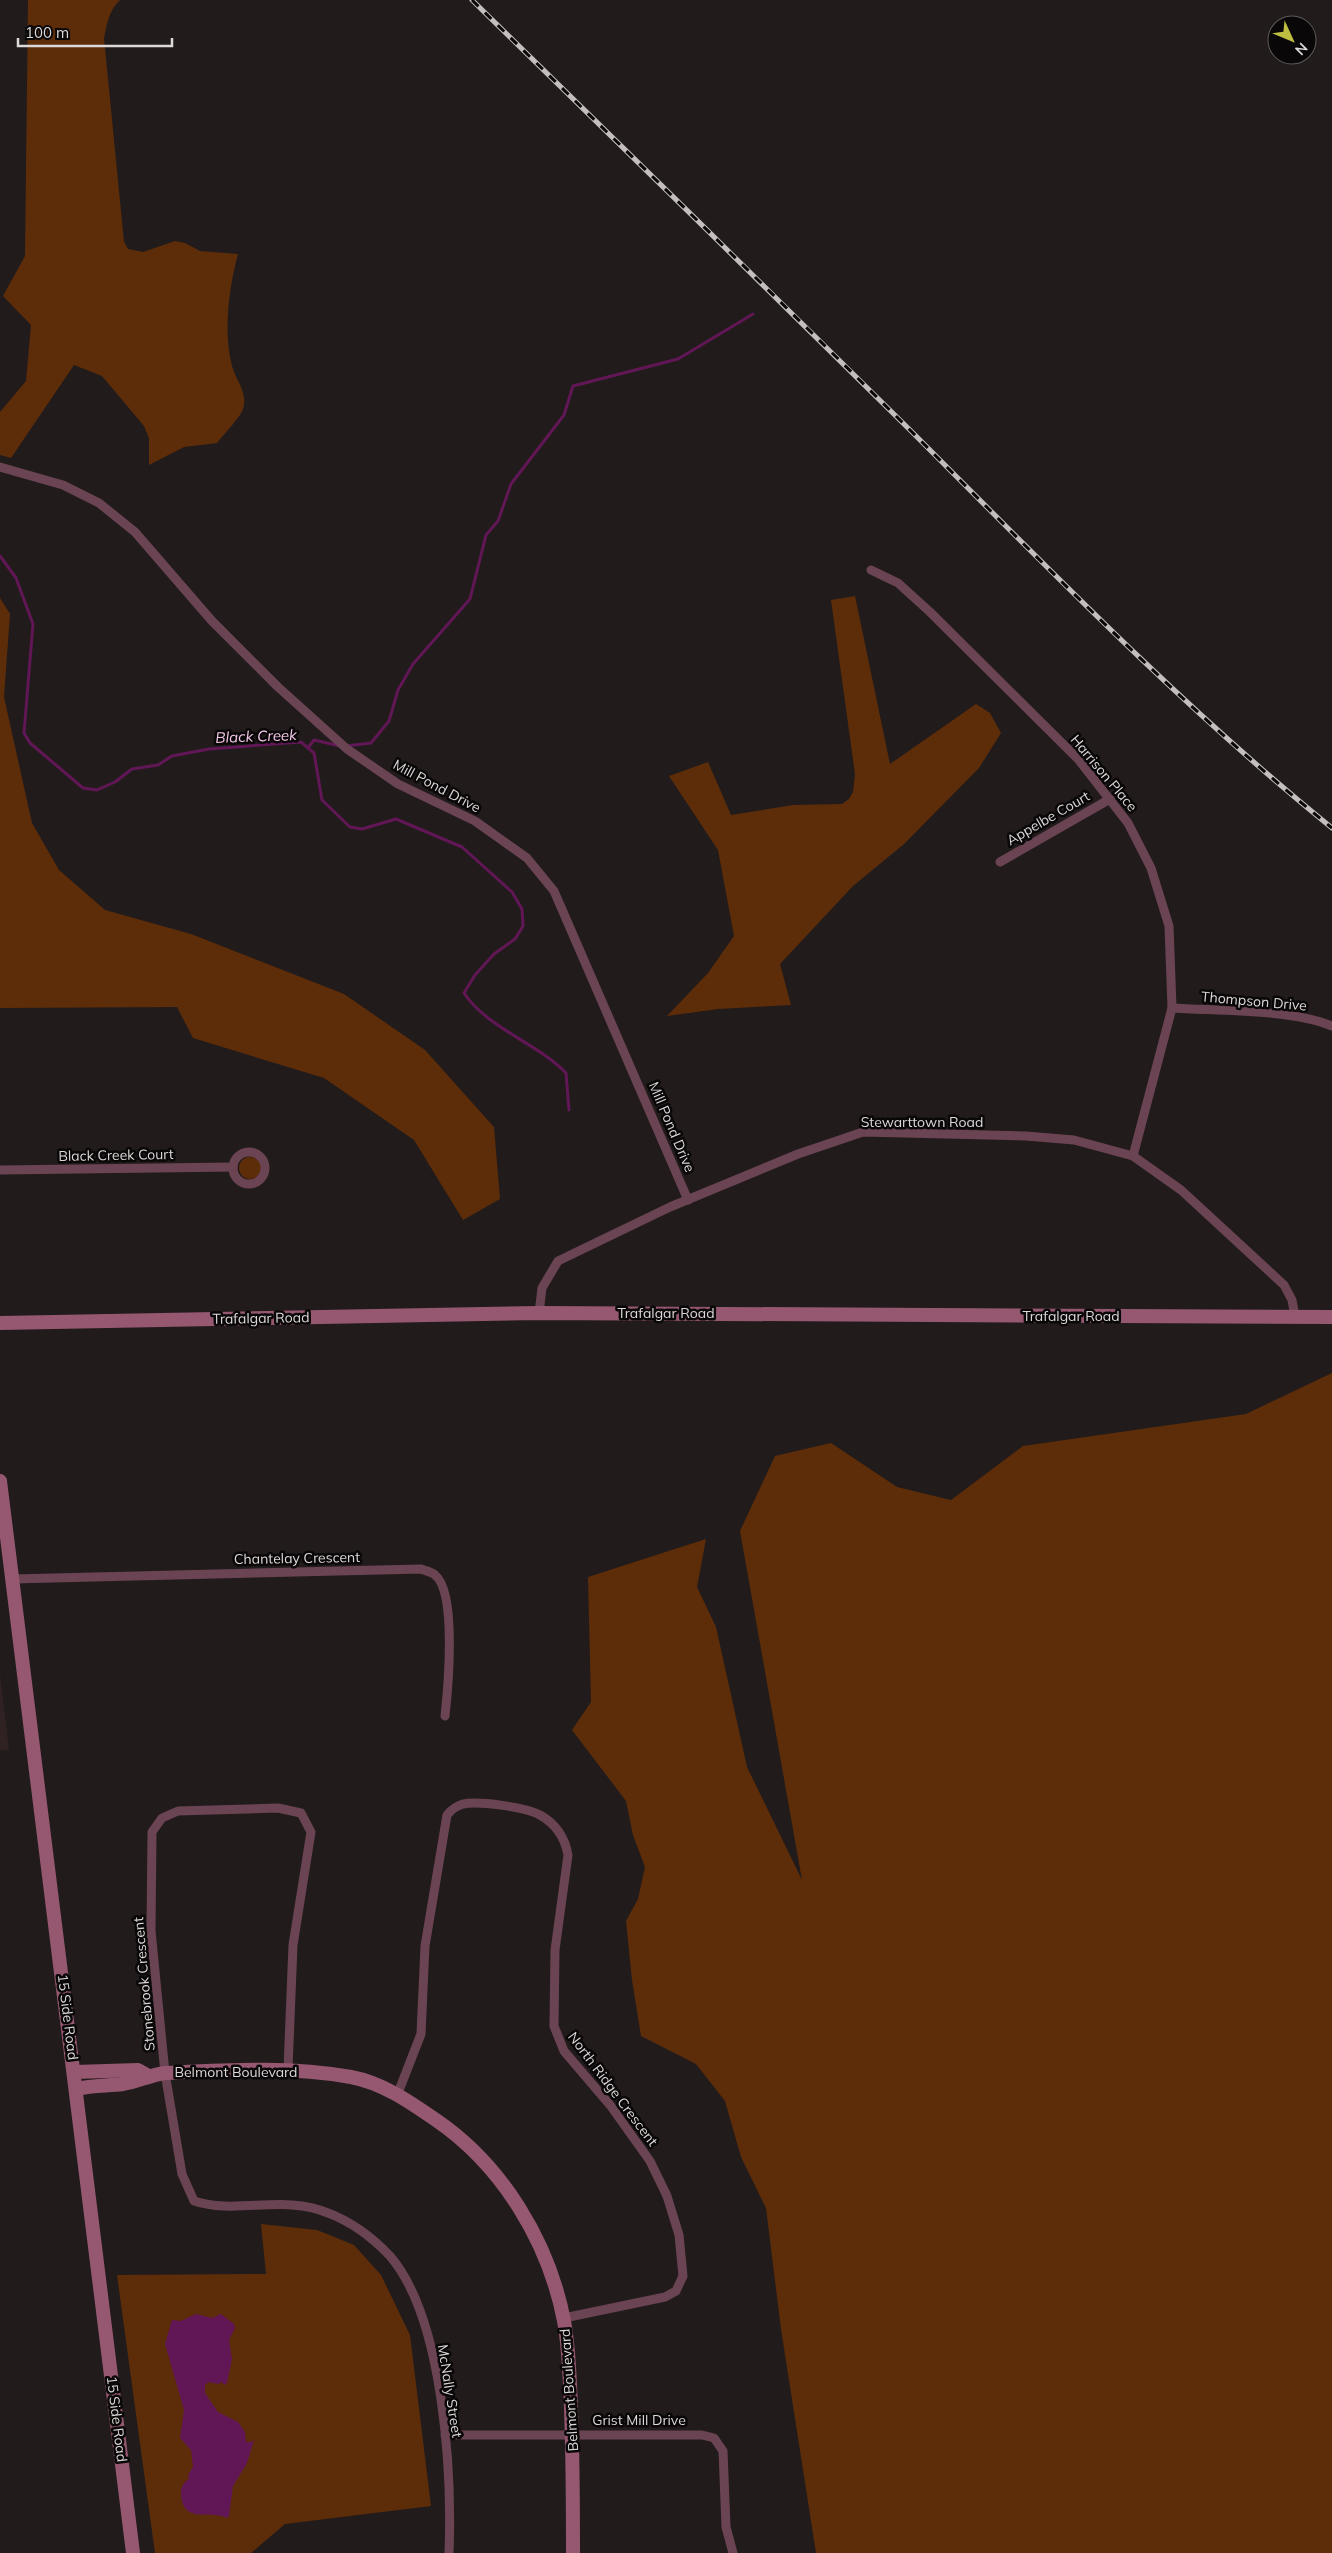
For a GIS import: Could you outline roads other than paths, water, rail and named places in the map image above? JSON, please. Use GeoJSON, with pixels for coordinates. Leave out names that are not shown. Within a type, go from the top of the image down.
{"type":"FeatureCollection","features":[{"type":"Feature","properties":{"kind":"street","name":"Mill Pond Drive"},"geometry":{"type":"LineString","coordinates":[[0,467],[63,485],[99,503],[135,532],[212,621],[278,687],[347,749],[398,784],[474,821],[527,858],[554,891],[688,1200]]}},
{"type":"Feature","properties":{"kind":"street","name":"Harrison Place"},"geometry":{"type":"LineString","coordinates":[[870,570],[898,583],[930,612],[1078,759],[1128,823],[1151,868],[1169,926],[1172,1008],[1134,1156]]}},
{"type":"Feature","properties":{"kind":"street","name":"Appelbe Court"},"geometry":{"type":"LineString","coordinates":[[1000,862],[1110,799]]}},
{"type":"Feature","properties":{"kind":"street","name":"Thompson Drive"},"geometry":{"type":"LineString","coordinates":[[1172,1008],[1286,1015],[1332,1026]]}},
{"type":"Feature","properties":{"kind":"street","name":"Stewarttown Road"},"geometry":{"type":"LineString","coordinates":[[539,1313],[542,1288],[558,1261],[670,1207],[798,1154],[863,1132],[1026,1136],[1064,1139],[1134,1156],[1181,1190],[1284,1285],[1292,1300],[1295,1317]]}},
{"type":"Feature","properties":{"kind":"street","name":"Black Creek Court"},"geometry":{"type":"LineString","coordinates":[[0,1170],[232,1167]]}},
{"type":"Feature","properties":{"kind":"street","name":"Trafalgar Road"},"geometry":{"type":"LineString","coordinates":[[0,1323],[539,1313],[1332,1318]]}},
{"type":"Feature","properties":{"kind":"street","name":"15 Side Road"},"geometry":{"type":"LineString","coordinates":[[0,1481],[77,2089],[133,2553]]}},
{"type":"Feature","properties":{"kind":"street","name":"Chantelay Crescent"},"geometry":{"type":"LineString","coordinates":[[13,1579],[421,1569],[436,1576],[445,1593],[450,1671],[445,1716]]}},
{"type":"Feature","properties":{"kind":"street","name":"North Ridge Crescent"},"geometry":{"type":"LineString","coordinates":[[398,2093],[422,2034],[425,1946],[446,1815],[461,1805],[479,1804],[528,1810],[541,1815],[554,1825],[564,1839],[568,1855],[554,1962],[553,2008],[556,2033],[564,2051],[610,2105],[650,2162],[667,2196],[677,2225],[683,2276],[676,2291],[664,2297],[564,2318]]}},
{"type":"Feature","properties":{"kind":"street","name":"Stonebrook Crescent"},"geometry":{"type":"LineString","coordinates":[[165,2073],[151,1932],[152,1832],[162,1818],[178,1811],[205,1810],[278,1808],[301,1813],[310,1832],[293,1945],[288,2069]]}},
{"type":"Feature","properties":{"kind":"street","name":"Belmont Boulevard"},"geometry":{"type":"LineString","coordinates":[[77,2089],[89,2086],[126,2084],[147,2075],[165,2073],[288,2069],[353,2077],[398,2093],[450,2129],[497,2176],[519,2208],[538,2243],[564,2318],[573,2434],[573,2553]]}},
{"type":"Feature","properties":{"kind":"street","name":"Belmont Boulevard"},"geometry":{"type":"LineString","coordinates":[[74,2072],[138,2070],[147,2075]]}},
{"type":"Feature","properties":{"kind":"street","name":"McNally Street"},"geometry":{"type":"LineString","coordinates":[[165,2073],[182,2174],[194,2201],[210,2206],[278,2203],[328,2212],[367,2234],[391,2258],[408,2286],[423,2320],[435,2364],[445,2435],[450,2518],[449,2553]]}},
{"type":"Feature","properties":{"kind":"street","name":"Grist Mill Drive"},"geometry":{"type":"LineString","coordinates":[[445,2435],[702,2434],[714,2438],[723,2451],[726,2527],[733,2553]]}},
{"type":"Feature","properties":{"kind":"waterway"},"geometry":{"type":"LineString","coordinates":[[346,746],[371,743],[389,721],[398,690],[413,664],[470,599],[486,535],[498,521],[511,484],[564,415],[573,386],[678,359],[753,314]]}},
{"type":"Feature","properties":{"kind":"waterway","name":"Black Creek"},"geometry":{"type":"LineString","coordinates":[[0,556],[16,578],[33,624],[24,733],[30,743],[83,788],[97,790],[115,782],[132,769],[158,765],[172,756],[209,749],[301,742],[314,753],[322,800],[350,827],[362,829],[396,819],[462,847],[512,892],[522,909],[523,926],[515,939],[494,954],[475,975],[464,993],[486,1016],[554,1062],[566,1073],[569,1110]]}},
{"type":"Feature","properties":{"kind":"waterway"},"geometry":{"type":"LineString","coordinates":[[308,748],[314,740],[340,746]]}},
{"type":"Feature","properties":{"kind":"railway"},"geometry":{"type":"LineString","coordinates":[[472,0],[800,321],[1115,634],[1221,733],[1332,828]]}}]}
